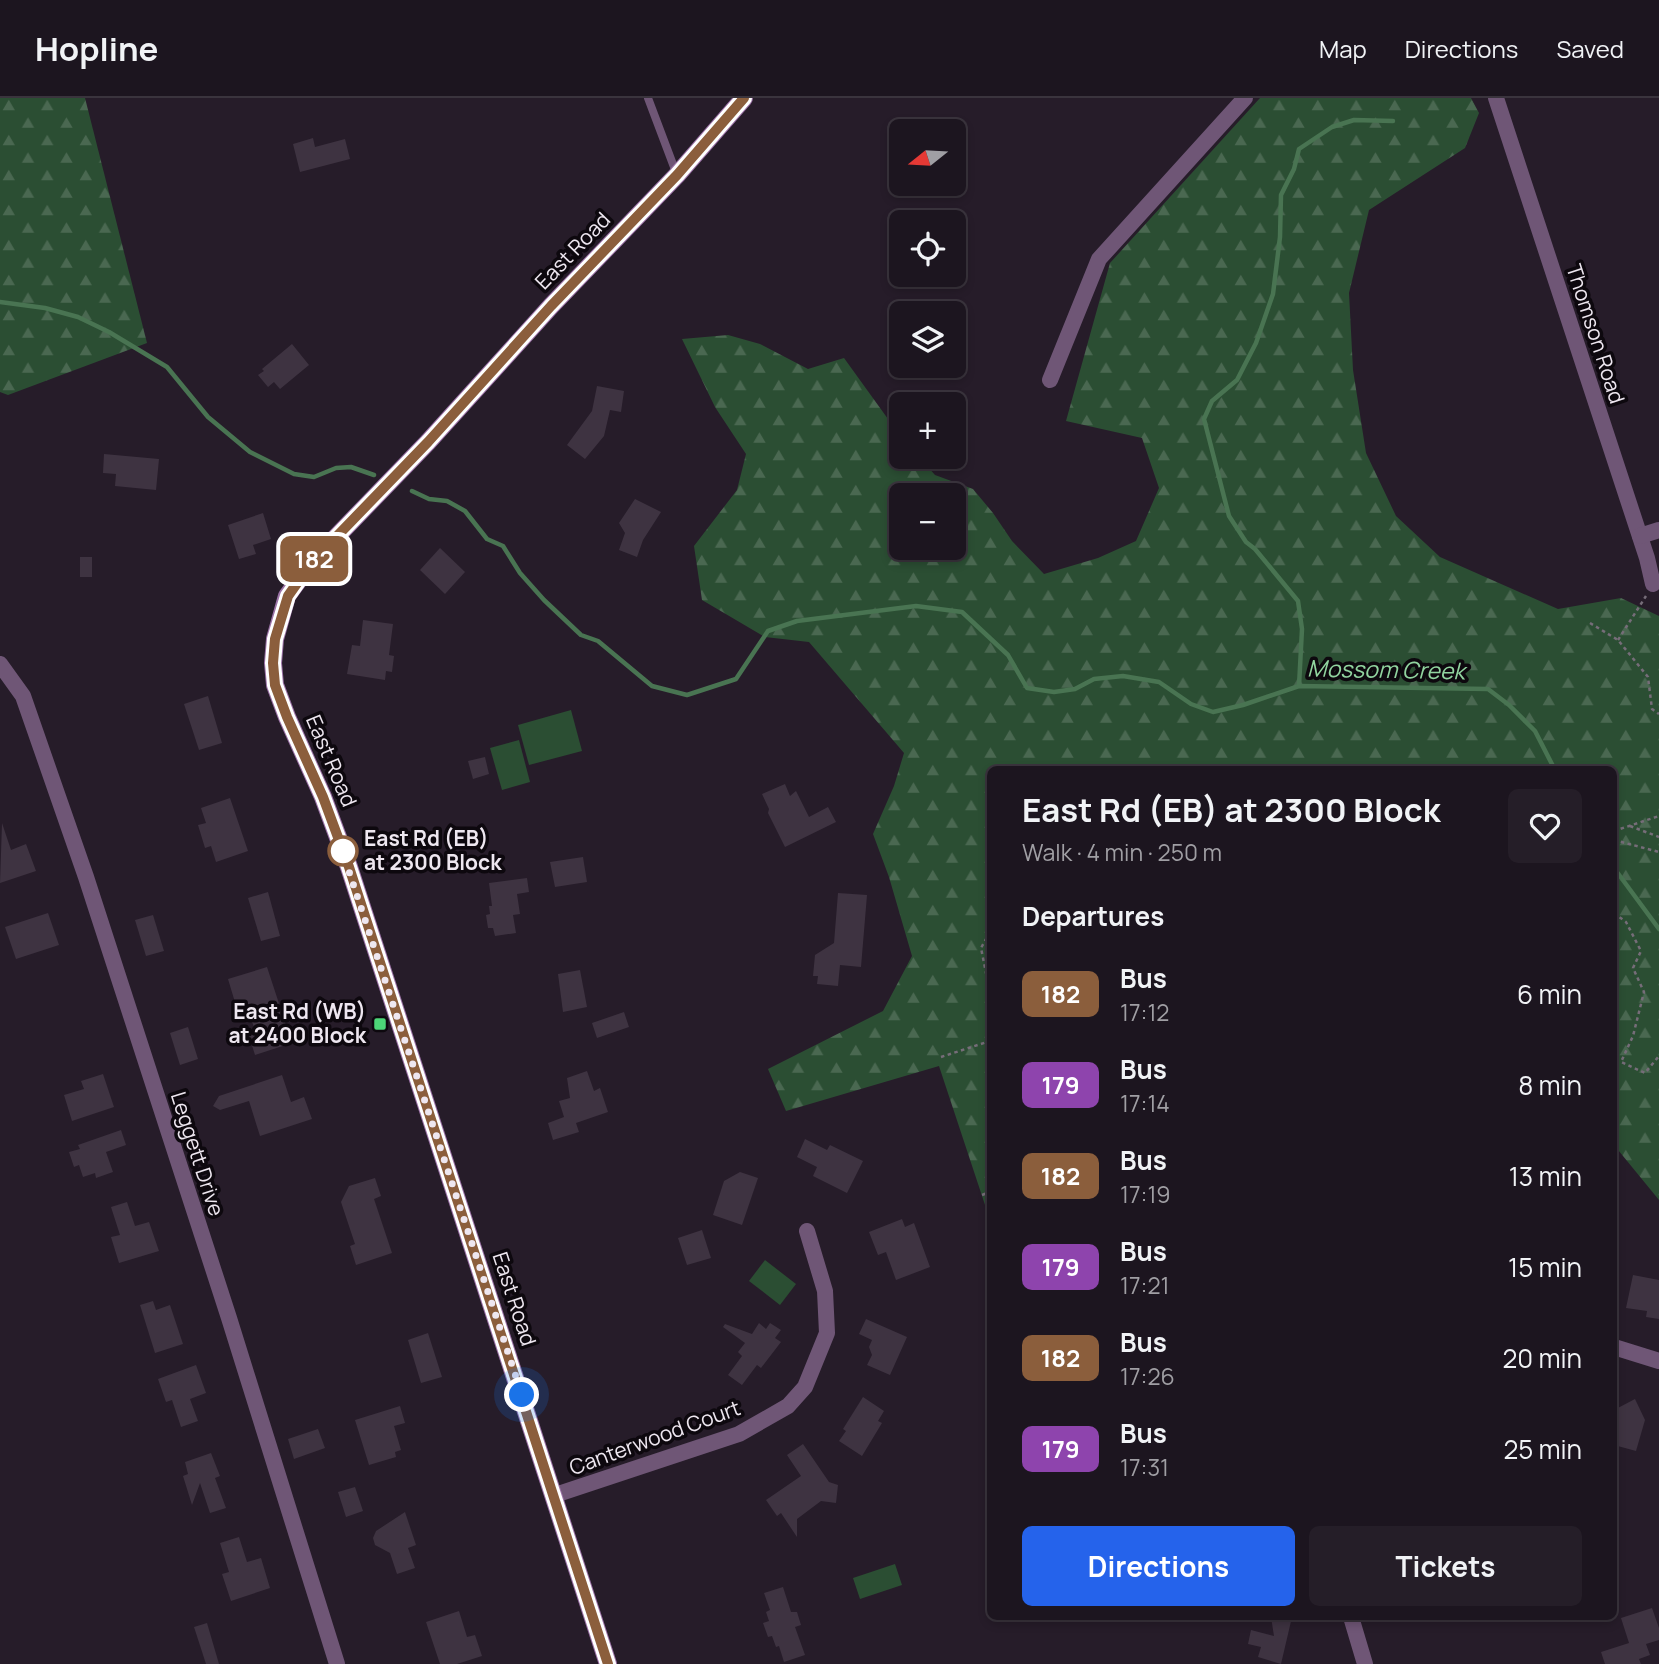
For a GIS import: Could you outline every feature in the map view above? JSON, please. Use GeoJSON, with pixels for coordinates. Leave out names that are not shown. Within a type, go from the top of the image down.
{"type":"FeatureCollection","features":[{"type":"Feature","properties":{"kind":"main road","name":"East Road"},"geometry":{"type":"LineString","coordinates":[[608,1664],[349,867],[323,797],[275,685],[275,639],[288,596],[312,562],[677,175],[744,98]]}},
{"type":"Feature","properties":{"kind":"street"},"geometry":{"type":"LineString","coordinates":[[1050,380],[1099,259],[1245,98]]}},
{"type":"Feature","properties":{"kind":"street","name":"Thomson Road"},"geometry":{"type":"LineString","coordinates":[[1496,98],[1640,536],[1653,584]]}},
{"type":"Feature","properties":{"kind":"street"},"geometry":{"type":"LineString","coordinates":[[1640,536],[1659,530]]}},
{"type":"Feature","properties":{"kind":"street","name":"Leggett Drive"},"geometry":{"type":"LineString","coordinates":[[0,664],[23,696],[86,877],[229,1318],[337,1664]]}},
{"type":"Feature","properties":{"kind":"street","name":"Canterwood Court"},"geometry":{"type":"LineString","coordinates":[[555,1495],[739,1434],[788,1406],[805,1387],[827,1333],[825,1291],[807,1231]]}},
{"type":"Feature","properties":{"kind":"street"},"geometry":{"type":"LineString","coordinates":[[1617,1348],[1659,1361]]}},
{"type":"Feature","properties":{"kind":"street"},"geometry":{"type":"LineString","coordinates":[[1352,1620],[1365,1664]]}},
{"type":"Feature","properties":{"kind":"lane"},"geometry":{"type":"LineString","coordinates":[[648,98],[677,175]]}},
{"type":"Feature","properties":{"kind":"path"},"geometry":{"type":"LineString","coordinates":[[1618,640],[1653,584]]}},
{"type":"Feature","properties":{"kind":"path"},"geometry":{"type":"LineString","coordinates":[[1590,623],[1618,640],[1648,677],[1652,709],[1659,714]]}},
{"type":"Feature","properties":{"kind":"path"},"geometry":{"type":"LineString","coordinates":[[1617,830],[1659,816]]}},
{"type":"Feature","properties":{"kind":"path"},"geometry":{"type":"LineString","coordinates":[[1630,825],[1659,837]]}},
{"type":"Feature","properties":{"kind":"path"},"geometry":{"type":"LineString","coordinates":[[1617,841],[1659,852]]}},
{"type":"Feature","properties":{"kind":"path"},"geometry":{"type":"LineString","coordinates":[[1617,915],[1626,922],[1641,951],[1633,968],[1644,992],[1633,1035],[1621,1062],[1645,1073],[1659,1056]]}},
{"type":"Feature","properties":{"kind":"path"},"geometry":{"type":"LineString","coordinates":[[987,937],[981,948],[987,978]]}},
{"type":"Feature","properties":{"kind":"path"},"geometry":{"type":"LineString","coordinates":[[941,1057],[987,1042]]}},
{"type":"Feature","properties":{"kind":"path"},"geometry":{"type":"LineString","coordinates":[[982,1195],[987,1193]]}},
{"type":"Feature","properties":{"kind":"green space"},"geometry":{"type":"Polygon","coordinates":[[[0,98],[85,98],[147,343],[8,395],[0,392],[0,98]]]}},
{"type":"Feature","properties":{"kind":"green space"},"geometry":{"type":"Polygon","coordinates":[[[1260,98],[1471,98],[1479,113],[1465,148],[1369,210],[1349,293],[1353,370],[1366,453],[1396,516],[1440,557],[1558,609],[1621,598],[1659,616],[1659,1200],[1617,1149],[1617,766],[987,766],[987,1211],[939,1066],[786,1111],[768,1069],[883,1011],[912,956],[889,877],[873,834],[894,786],[904,753],[809,642],[765,637],[702,600],[694,546],[737,490],[746,454],[715,407],[682,339],[728,335],[760,344],[808,369],[844,358],[889,420],[889,469],[930,469],[935,475],[957,483],[889,483],[889,560],[966,560],[966,486],[973,489],[1012,541],[1044,574],[1098,558],[1136,541],[1159,488],[1142,438],[1066,421],[1110,263],[1260,98]]]}},
{"type":"Feature","properties":{"kind":"green space"},"geometry":{"type":"Polygon","coordinates":[[[571,710],[582,751],[529,765],[518,725],[571,710]]]}},
{"type":"Feature","properties":{"kind":"green space"},"geometry":{"type":"Polygon","coordinates":[[[519,740],[530,782],[502,790],[490,748],[519,740]]]}},
{"type":"Feature","properties":{"kind":"green space"},"geometry":{"type":"Polygon","coordinates":[[[765,1260],[796,1284],[780,1305],[749,1281],[765,1260]]]}},
{"type":"Feature","properties":{"kind":"green space"},"geometry":{"type":"Polygon","coordinates":[[[895,1564],[902,1585],[860,1599],[853,1578],[895,1564]]]}},
{"type":"Feature","properties":{"kind":"building"},"geometry":{"type":"Polygon","coordinates":[[[313,138],[315,147],[345,139],[350,159],[300,172],[293,144],[313,138]]]}},
{"type":"Feature","properties":{"kind":"building"},"geometry":{"type":"Polygon","coordinates":[[[292,344],[309,365],[280,389],[274,382],[268,387],[258,375],[292,344]]]}},
{"type":"Feature","properties":{"kind":"building"},"geometry":{"type":"Polygon","coordinates":[[[597,386],[624,391],[621,412],[610,410],[604,436],[585,459],[567,445],[592,411],[597,386]]]}},
{"type":"Feature","properties":{"kind":"building"},"geometry":{"type":"Polygon","coordinates":[[[104,454],[159,459],[156,490],[115,486],[116,474],[103,473],[104,454]]]}},
{"type":"Feature","properties":{"kind":"building"},"geometry":{"type":"Polygon","coordinates":[[[635,499],[661,512],[643,540],[637,557],[619,550],[625,533],[619,523],[635,499]]]}},
{"type":"Feature","properties":{"kind":"building"},"geometry":{"type":"Polygon","coordinates":[[[263,513],[271,539],[253,545],[256,554],[239,559],[228,525],[263,513]]]}},
{"type":"Feature","properties":{"kind":"building"},"geometry":{"type":"Polygon","coordinates":[[[440,548],[465,572],[445,594],[420,570],[440,548]]]}},
{"type":"Feature","properties":{"kind":"building"},"geometry":{"type":"Polygon","coordinates":[[[80,557],[92,557],[92,577],[80,577],[80,557]]]}},
{"type":"Feature","properties":{"kind":"building"},"geometry":{"type":"Polygon","coordinates":[[[363,620],[393,624],[389,655],[394,656],[392,672],[386,671],[385,680],[347,674],[352,645],[360,646],[363,620]]]}},
{"type":"Feature","properties":{"kind":"building"},"geometry":{"type":"Polygon","coordinates":[[[208,696],[222,743],[199,750],[184,704],[208,696]]]}},
{"type":"Feature","properties":{"kind":"building"},"geometry":{"type":"Polygon","coordinates":[[[485,757],[489,774],[473,779],[468,761],[485,757]]]}},
{"type":"Feature","properties":{"kind":"building"},"geometry":{"type":"Polygon","coordinates":[[[785,784],[790,796],[796,791],[809,817],[828,807],[836,822],[785,847],[762,794],[785,784]]]}},
{"type":"Feature","properties":{"kind":"building"},"geometry":{"type":"Polygon","coordinates":[[[230,798],[248,851],[216,862],[211,846],[205,848],[198,825],[206,823],[201,808],[230,798]]]}},
{"type":"Feature","properties":{"kind":"building"},"geometry":{"type":"Polygon","coordinates":[[[2,823],[11,850],[26,844],[36,871],[0,883],[2,823]]]}},
{"type":"Feature","properties":{"kind":"building"},"geometry":{"type":"Polygon","coordinates":[[[583,857],[587,882],[555,887],[550,862],[583,857]]]}},
{"type":"Feature","properties":{"kind":"building"},"geometry":{"type":"Polygon","coordinates":[[[527,878],[529,892],[517,894],[520,914],[513,915],[516,933],[495,936],[493,928],[488,928],[486,915],[490,914],[489,906],[492,906],[489,883],[527,878]]]}},
{"type":"Feature","properties":{"kind":"building"},"geometry":{"type":"Polygon","coordinates":[[[268,892],[280,936],[261,941],[248,898],[268,892]]]}},
{"type":"Feature","properties":{"kind":"building"},"geometry":{"type":"Polygon","coordinates":[[[838,893],[867,895],[861,967],[840,965],[838,986],[817,984],[818,976],[813,976],[815,955],[834,943],[838,893]]]}},
{"type":"Feature","properties":{"kind":"building"},"geometry":{"type":"Polygon","coordinates":[[[48,913],[59,945],[16,959],[5,927],[48,913]]]}},
{"type":"Feature","properties":{"kind":"building"},"geometry":{"type":"Polygon","coordinates":[[[153,915],[164,951],[146,956],[135,920],[153,915]]]}},
{"type":"Feature","properties":{"kind":"building"},"geometry":{"type":"Polygon","coordinates":[[[267,967],[292,1043],[255,1055],[248,1033],[255,1031],[247,1005],[237,1009],[228,979],[267,967]]]}},
{"type":"Feature","properties":{"kind":"building"},"geometry":{"type":"Polygon","coordinates":[[[580,970],[587,1007],[563,1012],[558,974],[580,970]]]}},
{"type":"Feature","properties":{"kind":"building"},"geometry":{"type":"Polygon","coordinates":[[[624,1012],[629,1027],[597,1038],[592,1023],[624,1012]]]}},
{"type":"Feature","properties":{"kind":"building"},"geometry":{"type":"Polygon","coordinates":[[[188,1027],[198,1059],[180,1065],[170,1033],[188,1027]]]}},
{"type":"Feature","properties":{"kind":"building"},"geometry":{"type":"Polygon","coordinates":[[[587,1071],[594,1091],[600,1088],[608,1112],[576,1123],[579,1132],[553,1140],[548,1123],[564,1117],[559,1101],[570,1098],[567,1078],[587,1071]]]}},
{"type":"Feature","properties":{"kind":"building"},"geometry":{"type":"Polygon","coordinates":[[[103,1074],[114,1107],[72,1121],[64,1095],[84,1089],[81,1081],[103,1074]]]}},
{"type":"Feature","properties":{"kind":"building"},"geometry":{"type":"Polygon","coordinates":[[[282,1075],[291,1102],[304,1097],[312,1119],[260,1136],[249,1101],[220,1110],[213,1106],[219,1096],[282,1075]]]}},
{"type":"Feature","properties":{"kind":"building"},"geometry":{"type":"Polygon","coordinates":[[[121,1130],[126,1145],[106,1152],[113,1172],[96,1178],[95,1173],[83,1177],[79,1165],[74,1167],[69,1152],[80,1149],[78,1145],[121,1130]]]}},
{"type":"Feature","properties":{"kind":"building"},"geometry":{"type":"Polygon","coordinates":[[[805,1139],[827,1150],[830,1145],[863,1161],[847,1193],[813,1176],[817,1167],[797,1157],[805,1139]]]}},
{"type":"Feature","properties":{"kind":"building"},"geometry":{"type":"Polygon","coordinates":[[[740,1172],[758,1178],[742,1225],[713,1215],[724,1181],[740,1172]]]}},
{"type":"Feature","properties":{"kind":"building"},"geometry":{"type":"Polygon","coordinates":[[[375,1178],[381,1196],[374,1199],[392,1253],[356,1265],[350,1246],[355,1244],[341,1202],[349,1186],[375,1178]]]}},
{"type":"Feature","properties":{"kind":"building"},"geometry":{"type":"Polygon","coordinates":[[[127,1202],[135,1226],[149,1222],[159,1251],[119,1263],[111,1237],[120,1235],[111,1207],[127,1202]]]}},
{"type":"Feature","properties":{"kind":"building"},"geometry":{"type":"Polygon","coordinates":[[[902,1219],[905,1227],[914,1223],[930,1267],[896,1280],[886,1252],[878,1255],[869,1232],[902,1219]]]}},
{"type":"Feature","properties":{"kind":"building"},"geometry":{"type":"Polygon","coordinates":[[[702,1230],[711,1258],[687,1265],[678,1238],[702,1230]]]}},
{"type":"Feature","properties":{"kind":"building"},"geometry":{"type":"Polygon","coordinates":[[[1633,1275],[1659,1280],[1659,1319],[1646,1317],[1647,1311],[1626,1308],[1633,1275]]]}},
{"type":"Feature","properties":{"kind":"building"},"geometry":{"type":"Polygon","coordinates":[[[153,1301],[156,1310],[170,1305],[183,1344],[155,1353],[140,1305],[153,1301]]]}},
{"type":"Feature","properties":{"kind":"building"},"geometry":{"type":"Polygon","coordinates":[[[866,1319],[907,1337],[890,1375],[867,1365],[872,1355],[869,1347],[872,1340],[859,1334],[866,1319]]]}},
{"type":"Feature","properties":{"kind":"building"},"geometry":{"type":"Polygon","coordinates":[[[759,1323],[766,1329],[770,1323],[781,1330],[775,1338],[781,1342],[761,1368],[757,1365],[742,1385],[728,1375],[742,1356],[738,1352],[745,1343],[723,1327],[725,1324],[752,1334],[759,1323]]]}},
{"type":"Feature","properties":{"kind":"building"},"geometry":{"type":"Polygon","coordinates":[[[428,1333],[442,1377],[421,1383],[408,1340],[428,1333]]]}},
{"type":"Feature","properties":{"kind":"building"},"geometry":{"type":"Polygon","coordinates":[[[196,1365],[206,1393],[190,1399],[198,1421],[181,1427],[172,1400],[166,1402],[158,1379],[196,1365]]]}},
{"type":"Feature","properties":{"kind":"building"},"geometry":{"type":"Polygon","coordinates":[[[863,1397],[884,1411],[878,1421],[882,1423],[862,1456],[839,1441],[846,1431],[843,1429],[863,1397]]]}},
{"type":"Feature","properties":{"kind":"building"},"geometry":{"type":"Polygon","coordinates":[[[1635,1399],[1645,1420],[1636,1451],[1617,1446],[1617,1408],[1635,1399]]]}},
{"type":"Feature","properties":{"kind":"building"},"geometry":{"type":"Polygon","coordinates":[[[400,1406],[405,1423],[394,1426],[401,1450],[395,1452],[396,1457],[369,1465],[355,1420],[400,1406]]]}},
{"type":"Feature","properties":{"kind":"building"},"geometry":{"type":"Polygon","coordinates":[[[318,1429],[325,1448],[294,1459],[288,1439],[318,1429]]]}},
{"type":"Feature","properties":{"kind":"building"},"geometry":{"type":"Polygon","coordinates":[[[803,1444],[829,1482],[838,1485],[836,1503],[821,1501],[797,1519],[797,1537],[781,1513],[777,1516],[766,1500],[801,1476],[787,1455],[803,1444]]]}},
{"type":"Feature","properties":{"kind":"building"},"geometry":{"type":"Polygon","coordinates":[[[211,1453],[220,1476],[215,1478],[226,1508],[210,1513],[200,1483],[192,1505],[183,1476],[188,1474],[185,1462],[211,1453]]]}},
{"type":"Feature","properties":{"kind":"building"},"geometry":{"type":"Polygon","coordinates":[[[355,1487],[363,1511],[346,1517],[338,1492],[355,1487]]]}},
{"type":"Feature","properties":{"kind":"building"},"geometry":{"type":"Polygon","coordinates":[[[405,1512],[416,1545],[408,1548],[415,1568],[397,1574],[390,1553],[375,1545],[373,1538],[376,1531],[405,1512]]]}},
{"type":"Feature","properties":{"kind":"building"},"geometry":{"type":"Polygon","coordinates":[[[239,1537],[247,1562],[261,1558],[270,1588],[231,1601],[222,1574],[229,1572],[220,1543],[239,1537]]]}},
{"type":"Feature","properties":{"kind":"building"},"geometry":{"type":"Polygon","coordinates":[[[783,1587],[791,1612],[797,1612],[801,1625],[795,1627],[805,1655],[784,1662],[779,1646],[776,1647],[772,1636],[768,1637],[763,1623],[769,1621],[766,1612],[770,1610],[764,1593],[783,1587]]]}},
{"type":"Feature","properties":{"kind":"building"},"geometry":{"type":"Polygon","coordinates":[[[1652,1608],[1659,1628],[1659,1640],[1646,1644],[1650,1655],[1639,1659],[1641,1664],[1605,1664],[1601,1652],[1629,1643],[1621,1618],[1652,1608]]]}},
{"type":"Feature","properties":{"kind":"building"},"geometry":{"type":"Polygon","coordinates":[[[459,1611],[467,1637],[475,1635],[482,1656],[457,1664],[440,1664],[426,1622],[459,1611]]]}},
{"type":"Feature","properties":{"kind":"building"},"geometry":{"type":"Polygon","coordinates":[[[1271,1620],[1291,1620],[1281,1664],[1258,1657],[1261,1647],[1248,1644],[1251,1630],[1274,1636],[1271,1620]]]}},
{"type":"Feature","properties":{"kind":"building"},"geometry":{"type":"Polygon","coordinates":[[[207,1623],[219,1664],[206,1664],[194,1627],[207,1623]]]}},
{"type":"Feature","properties":{"kind":"waterway"},"geometry":{"type":"LineString","coordinates":[[1299,686],[1302,629],[1298,601],[1255,549],[1246,542],[1229,516],[1204,419],[1212,401],[1237,380],[1256,343],[1273,294],[1280,237],[1281,195],[1294,169],[1299,149],[1332,127],[1354,120],[1393,121]]}},
{"type":"Feature","properties":{"kind":"waterway","name":"Mossom Creek"},"geometry":{"type":"LineString","coordinates":[[0,302],[45,308],[78,317],[109,332],[167,367],[208,417],[250,452],[294,474],[314,477],[336,468],[351,467],[374,475]]}},
{"type":"Feature","properties":{"kind":"waterway","name":"Mossom Creek"},"geometry":{"type":"LineString","coordinates":[[412,491],[429,499],[447,501],[465,511],[487,539],[503,546],[520,573],[581,635],[598,641],[652,686],[687,695],[736,679],[768,631],[797,621],[916,606],[962,612],[1008,655],[1027,688],[1054,692],[1075,689],[1094,679],[1123,676],[1159,682],[1191,704],[1213,712],[1299,686],[1488,689],[1535,731],[1553,766]]}},
{"type":"Feature","properties":{"kind":"waterway","name":"Mossom Creek"},"geometry":{"type":"LineString","coordinates":[[1617,872],[1659,929]]}},
{"type":"Feature","properties":{"kind":"bus line","name":"182"},"geometry":{"type":"LineString","coordinates":[[608,1664],[349,867],[323,797],[275,685],[275,639],[281,611],[288,596],[312,562],[677,175],[744,98]]}},
{"type":"Feature","properties":{"kind":"place","name":"East Rd (EB) at 2300 Block"},"geometry":{"type":"Point","coordinates":[343,851]}},
{"type":"Feature","properties":{"kind":"place","name":"East Rd (WB) at 2400 Block"},"geometry":{"type":"Point","coordinates":[380,1024]}},
{"type":"Feature","properties":{"kind":"route"},"geometry":{"type":"LineString","coordinates":[[343,851],[340,844],[522,1395]]}}]}
